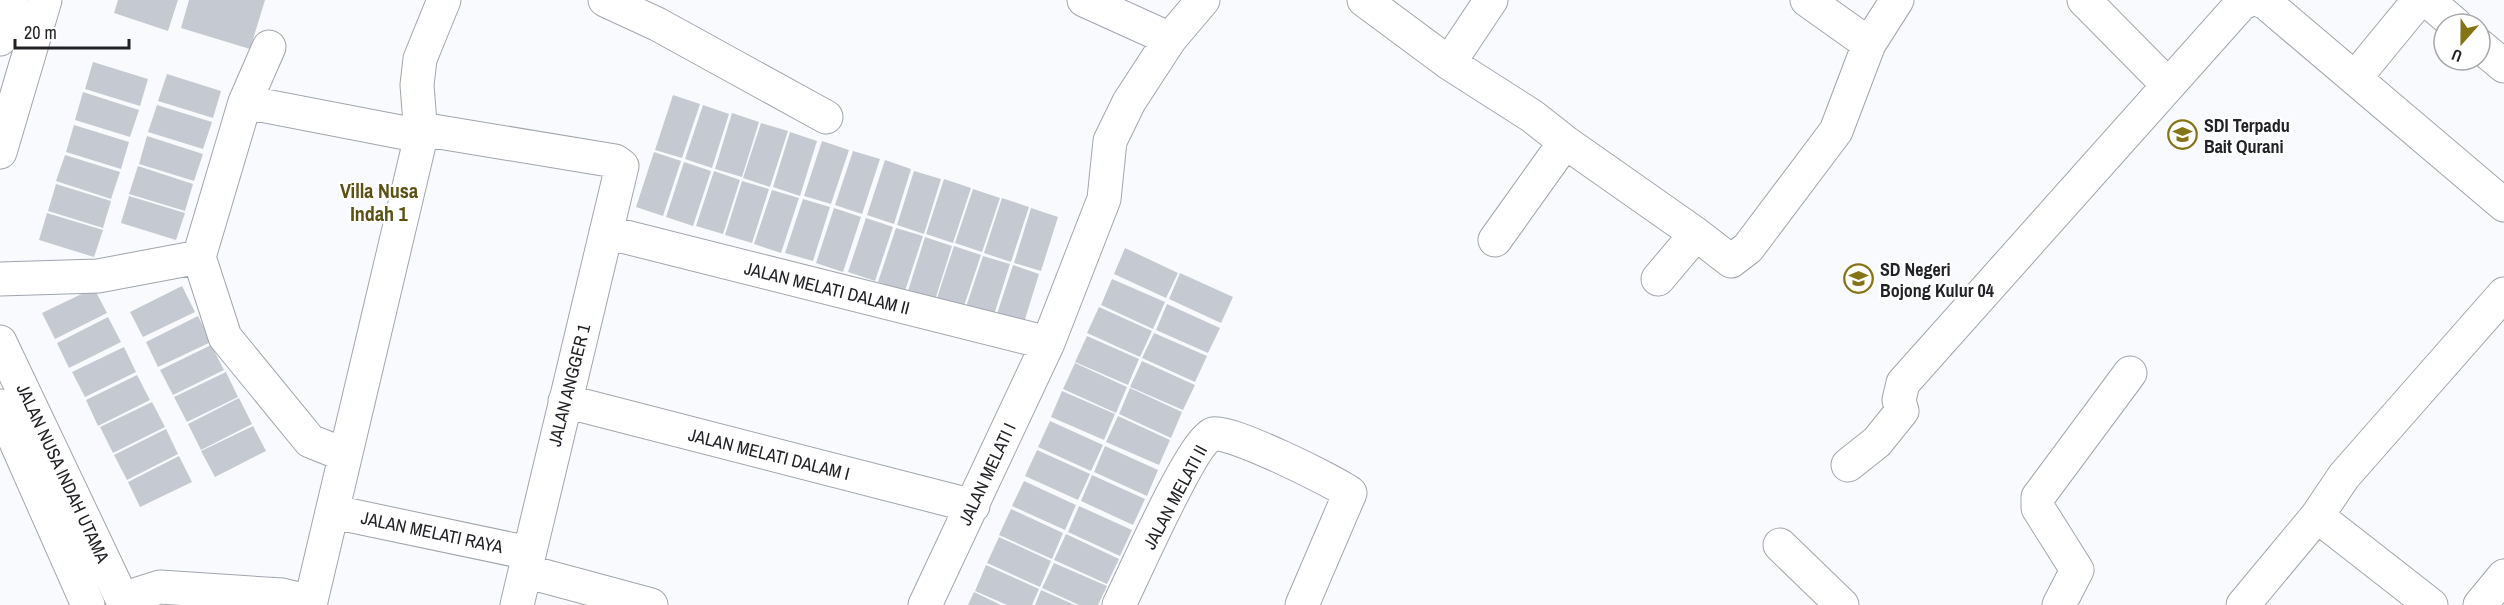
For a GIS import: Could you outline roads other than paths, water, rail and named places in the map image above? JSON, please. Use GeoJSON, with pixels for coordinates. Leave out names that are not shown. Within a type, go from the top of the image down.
{"type":"FeatureCollection","features":[{"type":"Feature","properties":{"kind":"street"},"geometry":{"type":"LineString","coordinates":[[0,39],[10,0],[44,4],[0,152]]}},
{"type":"Feature","properties":{"kind":"street"},"geometry":{"type":"LineString","coordinates":[[124,602],[160,587],[282,595],[311,603],[421,133],[417,85],[420,59],[444,0]]}},
{"type":"Feature","properties":{"kind":"street"},"geometry":{"type":"LineString","coordinates":[[605,0],[662,12],[826,117]]}},
{"type":"Feature","properties":{"kind":"street"},"geometry":{"type":"LineString","coordinates":[[1084,0],[1170,39]]}},
{"type":"Feature","properties":{"kind":"street","name":"JALAN MELATI I"},"geometry":{"type":"LineString","coordinates":[[925,605],[1048,343],[1104,199],[1110,141],[1129,102],[1170,39],[1203,0]]}},
{"type":"Feature","properties":{"kind":"street"},"geometry":{"type":"LineString","coordinates":[[1364,0],[1449,63],[1532,116],[1731,261],[1748,248],[1836,131],[1869,45],[1897,0]]}},
{"type":"Feature","properties":{"kind":"street"},"geometry":{"type":"LineString","coordinates":[[1449,63],[1491,0]]}},
{"type":"Feature","properties":{"kind":"street"},"geometry":{"type":"LineString","coordinates":[[1808,0],[1869,45]]}},
{"type":"Feature","properties":{"kind":"street"},"geometry":{"type":"LineString","coordinates":[[2084,0],[2168,85]]}},
{"type":"Feature","properties":{"kind":"street"},"geometry":{"type":"LineString","coordinates":[[1848,465],[1876,442],[1902,411],[1899,400],[1903,383],[2168,85],[2241,4],[2248,0]]}},
{"type":"Feature","properties":{"kind":"street"},"geometry":{"type":"LineString","coordinates":[[2259,0],[2266,3],[2504,205]]}},
{"type":"Feature","properties":{"kind":"street"},"geometry":{"type":"LineString","coordinates":[[2355,78],[2419,0]]}},
{"type":"Feature","properties":{"kind":"street"},"geometry":{"type":"LineString","coordinates":[[2427,0],[2441,12]]}},
{"type":"Feature","properties":{"kind":"street"},"geometry":{"type":"LineString","coordinates":[[269,47],[246,102],[199,257],[225,337],[310,441],[345,455]]}},
{"type":"Feature","properties":{"kind":"street"},"geometry":{"type":"LineString","coordinates":[[2492,56],[2504,66]]}},
{"type":"Feature","properties":{"kind":"street"},"geometry":{"type":"LineString","coordinates":[[246,102],[421,133]]}},
{"type":"Feature","properties":{"kind":"street","name":"JALAN ANGGER 1"},"geometry":{"type":"LineString","coordinates":[[421,133],[615,161],[622,166],[517,605]]}},
{"type":"Feature","properties":{"kind":"street"},"geometry":{"type":"LineString","coordinates":[[1495,240],[1565,142]]}},
{"type":"Feature","properties":{"kind":"street","name":"JALAN MELATI DALAM II"},"geometry":{"type":"LineString","coordinates":[[606,232],[1048,343]]}},
{"type":"Feature","properties":{"kind":"street"},"geometry":{"type":"LineString","coordinates":[[1658,279],[1708,243]]}},
{"type":"Feature","properties":{"kind":"street"},"geometry":{"type":"LineString","coordinates":[[0,279],[98,276],[199,257]]}},
{"type":"Feature","properties":{"kind":"street"},"geometry":{"type":"LineString","coordinates":[[2243,605],[2317,516],[2344,476],[2504,294]]}},
{"type":"Feature","properties":{"kind":"street","name":"JALAN NUSA INDAH UTAMA"},"geometry":{"type":"LineString","coordinates":[[0,342],[124,602]]}},
{"type":"Feature","properties":{"kind":"street"},"geometry":{"type":"LineString","coordinates":[[2059,605],[2077,570],[2038,508],[2038,497],[2130,373]]}},
{"type":"Feature","properties":{"kind":"street","name":"JALAN MELATI DALAM I"},"geometry":{"type":"LineString","coordinates":[[565,401],[973,506]]}},
{"type":"Feature","properties":{"kind":"street","name":"JALAN NUSA INDAH UTAMA"},"geometry":{"type":"LineString","coordinates":[[0,406],[11,451],[88,605]]}},
{"type":"Feature","properties":{"kind":"street","name":"JALAN MELATI II"},"geometry":{"type":"LineString","coordinates":[[1119,605],[1190,462],[1201,444],[1214,434],[1227,434],[1242,439],[1347,491],[1349,498],[1302,605]]}},
{"type":"Feature","properties":{"kind":"street","name":"JALAN MELATI RAYA"},"geometry":{"type":"LineString","coordinates":[[334,512],[527,562],[651,605]]}},
{"type":"Feature","properties":{"kind":"street"},"geometry":{"type":"LineString","coordinates":[[2317,516],[2432,605]]}},
{"type":"Feature","properties":{"kind":"street"},"geometry":{"type":"LineString","coordinates":[[1780,545],[1842,605]]}},
{"type":"Feature","properties":{"kind":"street"},"geometry":{"type":"LineString","coordinates":[[2480,605],[2504,576]]}},
{"type":"Feature","properties":{"kind":"place","name":"SDI Terpadu Bait Qurani"},"geometry":{"type":"Point","coordinates":[2183,135]}},
{"type":"Feature","properties":{"kind":"place","name":"SD Negeri Bojong Kulur 04"},"geometry":{"type":"Point","coordinates":[1859,279]}},
{"type":"Feature","properties":{"kind":"district","name":"Villa Nusa Indah 1"},"geometry":{"type":"Point","coordinates":[379,202]}}]}
